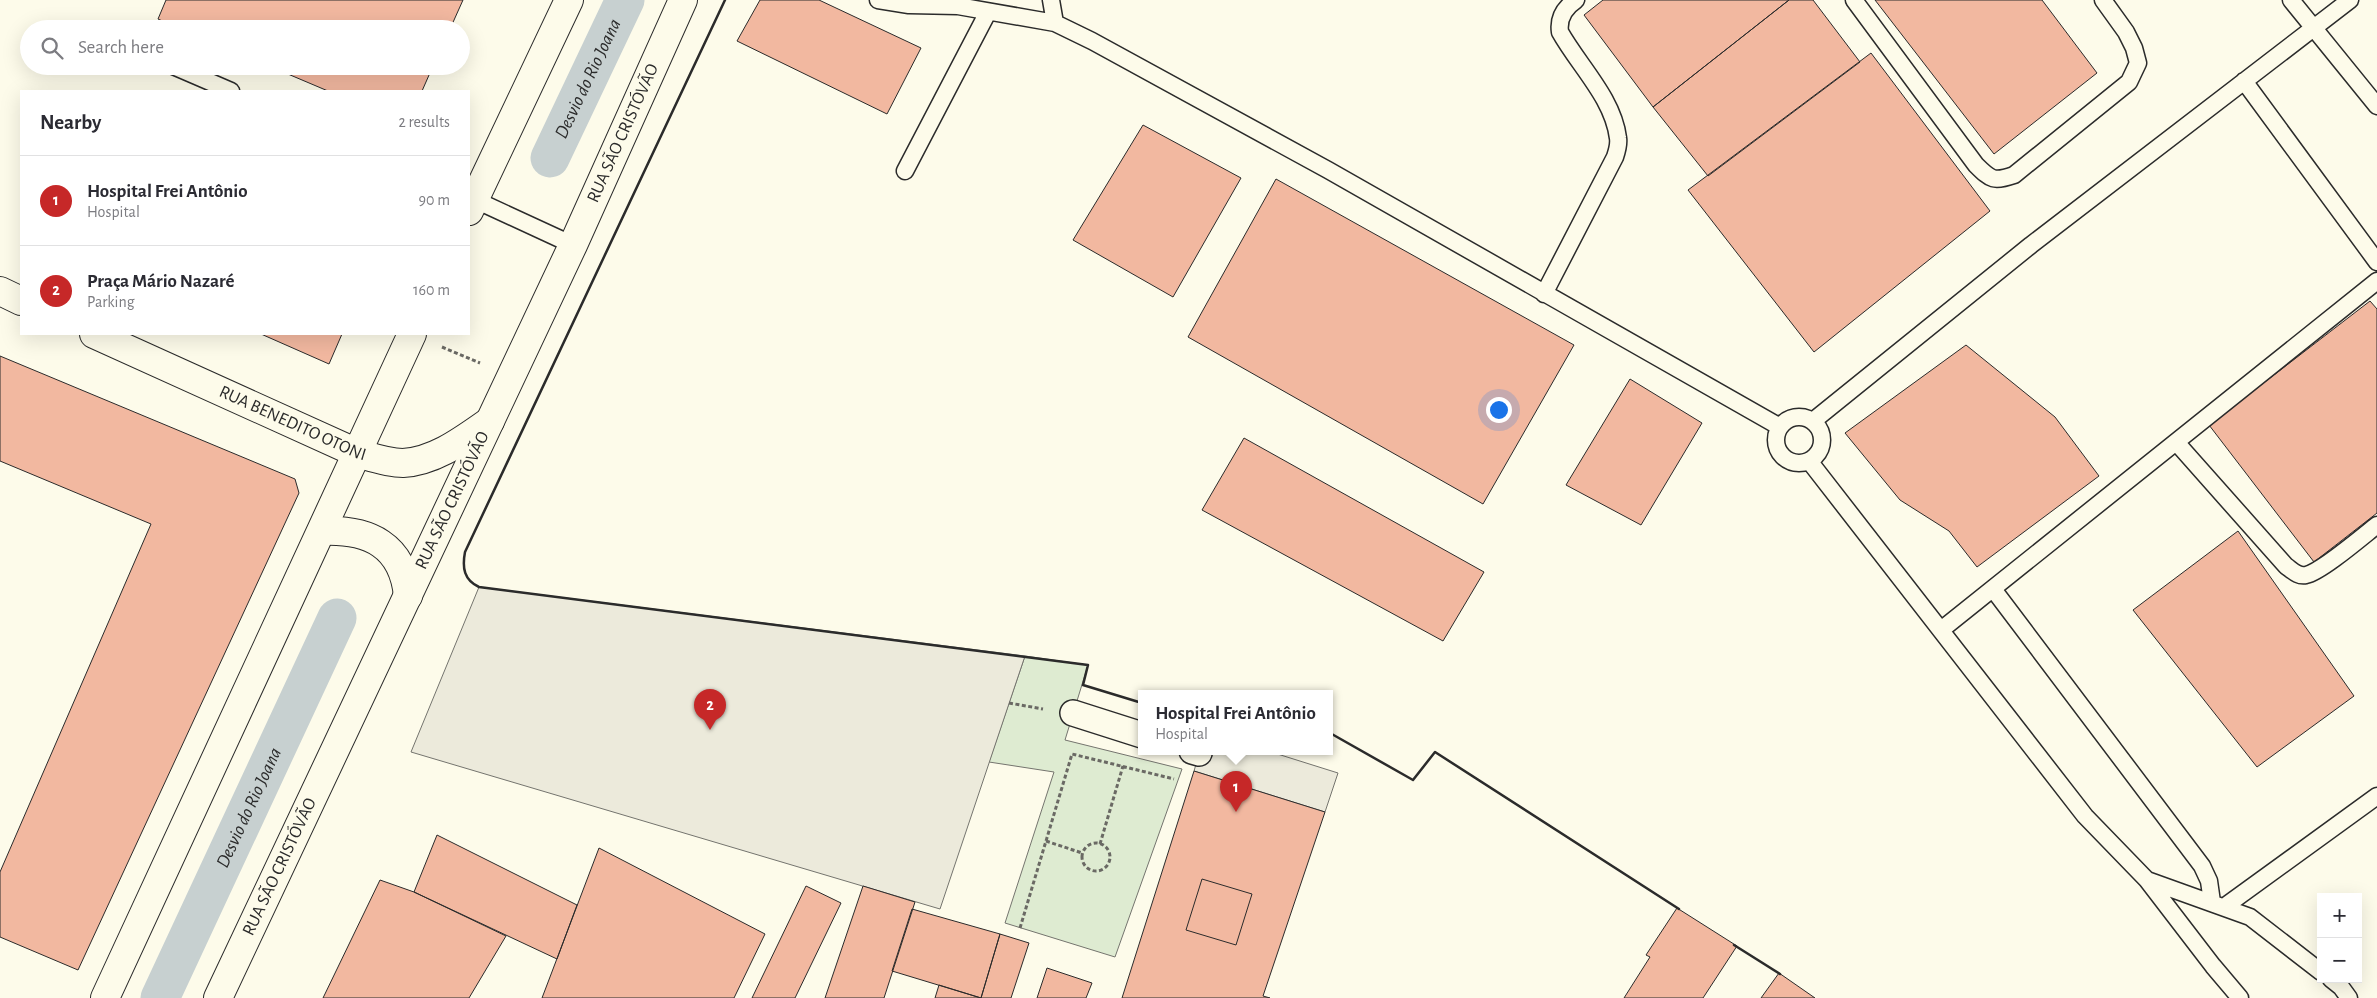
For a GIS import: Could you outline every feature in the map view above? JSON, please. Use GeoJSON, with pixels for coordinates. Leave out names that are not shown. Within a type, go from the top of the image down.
{"type":"FeatureCollection","features":[{"type":"Feature","properties":{"kind":"street"},"geometry":{"type":"LineString","coordinates":[[471,202],[569,0]]}},
{"type":"Feature","properties":{"kind":"street","name":"RUA SÃO CRISTÓVÃO"},"geometry":{"type":"LineString","coordinates":[[218,998],[573,245],[683,0]]}},
{"type":"Feature","properties":{"kind":"street"},"geometry":{"type":"LineString","coordinates":[[0,291],[20,301]]}},
{"type":"Feature","properties":{"kind":"street","name":"RUA BENEDITO OTONI"},"geometry":{"type":"LineString","coordinates":[[96,335],[357,453],[381,460],[403,463],[425,458],[446,450],[490,420]]}},
{"type":"Feature","properties":{"kind":"street"},"geometry":{"type":"LineString","coordinates":[[105,998],[412,335]]}},
{"type":"Feature","properties":{"kind":"street"},"geometry":{"type":"LineString","coordinates":[[322,531],[355,532],[380,542],[398,561],[407,586],[408,596]]}},
{"type":"Feature","properties":{"kind":"street"},"geometry":{"type":"LineString","coordinates":[[1073,713],[1138,734]]}},
{"type":"Feature","properties":{"kind":"lane"},"geometry":{"type":"LineString","coordinates":[[878,0],[909,5],[958,6],[1055,23],[1092,41],[1328,170],[1780,427]]}},
{"type":"Feature","properties":{"kind":"lane"},"geometry":{"type":"LineString","coordinates":[[1051,0],[1055,23]]}},
{"type":"Feature","properties":{"kind":"lane"},"geometry":{"type":"LineString","coordinates":[[1544,294],[1615,157],[1619,140],[1614,120],[1604,100],[1560,32],[1559,24],[1562,14],[1576,0]]}},
{"type":"Feature","properties":{"kind":"lane"},"geometry":{"type":"LineString","coordinates":[[1854,0],[1976,165],[1991,179],[1999,180],[2014,175],[2129,82],[2138,63],[2134,48],[2103,0]]}},
{"type":"Feature","properties":{"kind":"lane"},"geometry":{"type":"LineString","coordinates":[[2292,0],[2377,106]]}},
{"type":"Feature","properties":{"kind":"lane"},"geometry":{"type":"LineString","coordinates":[[1813,421],[2031,245],[2350,0]]}},
{"type":"Feature","properties":{"kind":"lane"},"geometry":{"type":"LineString","coordinates":[[905,171],[988,12]]}},
{"type":"Feature","properties":{"kind":"lane"},"geometry":{"type":"LineString","coordinates":[[194,75],[228,90]]}},
{"type":"Feature","properties":{"kind":"lane"},"geometry":{"type":"LineString","coordinates":[[2244,81],[2377,262]]}},
{"type":"Feature","properties":{"kind":"lane"},"geometry":{"type":"LineString","coordinates":[[471,202],[573,245]]}},
{"type":"Feature","properties":{"kind":"lane"},"geometry":{"type":"LineString","coordinates":[[1941,630],[2377,281]]}},
{"type":"Feature","properties":{"kind":"lane"},"geometry":{"type":"LineString","coordinates":[[1802,417],[1813,421],[1821,430],[1823,442],[1819,453],[1810,462],[1798,464],[1786,460],[1778,450],[1776,439],[1780,427],[1790,419],[1802,417]]}},
{"type":"Feature","properties":{"kind":"lane"},"geometry":{"type":"LineString","coordinates":[[2176,442],[2286,566],[2299,575],[2307,576],[2377,525]]}},
{"type":"Feature","properties":{"kind":"lane"},"geometry":{"type":"LineString","coordinates":[[1810,462],[2085,816],[2147,880],[2240,998]]}},
{"type":"Feature","properties":{"kind":"lane"},"geometry":{"type":"LineString","coordinates":[[1992,589],[2202,866],[2218,904]]}},
{"type":"Feature","properties":{"kind":"lane"},"geometry":{"type":"LineString","coordinates":[[2218,904],[2377,796]]}},
{"type":"Feature","properties":{"kind":"lane"},"geometry":{"type":"LineString","coordinates":[[2147,880],[2218,904],[2250,918],[2317,969]]}},
{"type":"Feature","properties":{"kind":"lane"},"geometry":{"type":"LineString","coordinates":[[2336,983],[2349,998]]}},
{"type":"Feature","properties":{"kind":"path"},"geometry":{"type":"LineString","coordinates":[[441,347],[487,366]]}},
{"type":"Feature","properties":{"kind":"path"},"geometry":{"type":"LineString","coordinates":[[1020,928],[1072,754],[1178,780]]}},
{"type":"Feature","properties":{"kind":"path"},"geometry":{"type":"LineString","coordinates":[[1100,844],[1124,766]]}},
{"type":"Feature","properties":{"kind":"path"},"geometry":{"type":"LineString","coordinates":[[1046,841],[1082,853]]}},
{"type":"Feature","properties":{"kind":"path"},"geometry":{"type":"LineString","coordinates":[[1089,844],[1100,844],[1109,850],[1110,862],[1098,872],[1091,871],[1082,860],[1082,853],[1089,844]]}},
{"type":"Feature","properties":{"kind":"green space"},"geometry":{"type":"Polygon","coordinates":[[[1025,656],[1088,665],[1065,740],[1182,769],[1115,957],[1005,923],[1054,772],[989,762],[1025,656]]]}},
{"type":"Feature","properties":{"kind":"shaded area"},"geometry":{"type":"Polygon","coordinates":[[[479,587],[1025,656],[940,909],[411,752],[479,587]]]}},
{"type":"Feature","properties":{"kind":"shaded area"},"geometry":{"type":"Polygon","coordinates":[[[1199,755],[1281,755],[1338,773],[1325,812],[1194,771],[1199,755]]]}},
{"type":"Feature","properties":{"kind":"building"},"geometry":{"type":"Polygon","coordinates":[[[166,0],[463,0],[454,20],[158,19],[166,0]]]}},
{"type":"Feature","properties":{"kind":"building"},"geometry":{"type":"Polygon","coordinates":[[[760,0],[819,0],[921,48],[887,114],[737,41],[760,0]]]}},
{"type":"Feature","properties":{"kind":"building"},"geometry":{"type":"Polygon","coordinates":[[[1603,0],[1789,0],[1653,107],[1584,15],[1603,0]]]}},
{"type":"Feature","properties":{"kind":"building"},"geometry":{"type":"Polygon","coordinates":[[[1789,0],[1813,0],[1860,62],[1708,176],[1653,107],[1789,0]]]}},
{"type":"Feature","properties":{"kind":"building"},"geometry":{"type":"Polygon","coordinates":[[[1875,0],[2042,0],[2097,73],[1994,154],[1875,0]]]}},
{"type":"Feature","properties":{"kind":"building"},"geometry":{"type":"Polygon","coordinates":[[[1871,53],[1990,211],[1814,352],[1688,190],[1871,53]]]}},
{"type":"Feature","properties":{"kind":"building"},"geometry":{"type":"Polygon","coordinates":[[[290,75],[429,75],[422,90],[326,90],[290,75]]]}},
{"type":"Feature","properties":{"kind":"building"},"geometry":{"type":"Polygon","coordinates":[[[1143,125],[1241,178],[1173,297],[1073,240],[1143,125]]]}},
{"type":"Feature","properties":{"kind":"building"},"geometry":{"type":"Polygon","coordinates":[[[1276,179],[1574,345],[1483,504],[1188,337],[1276,179]]]}},
{"type":"Feature","properties":{"kind":"building"},"geometry":{"type":"Polygon","coordinates":[[[2370,301],[2377,309],[2377,513],[2314,562],[2209,425],[2370,301]]]}},
{"type":"Feature","properties":{"kind":"building"},"geometry":{"type":"Polygon","coordinates":[[[263,335],[342,335],[329,364],[263,335]]]}},
{"type":"Feature","properties":{"kind":"building"},"geometry":{"type":"Polygon","coordinates":[[[1966,345],[2055,417],[2099,476],[1977,567],[1949,531],[1900,500],[1845,433],[1966,345]]]}},
{"type":"Feature","properties":{"kind":"building"},"geometry":{"type":"Polygon","coordinates":[[[0,356],[295,479],[299,493],[78,970],[0,937],[0,872],[151,524],[0,461],[0,356]]]}},
{"type":"Feature","properties":{"kind":"building"},"geometry":{"type":"Polygon","coordinates":[[[1630,379],[1702,423],[1641,525],[1566,485],[1630,379]]]}},
{"type":"Feature","properties":{"kind":"building"},"geometry":{"type":"Polygon","coordinates":[[[1244,438],[1484,572],[1443,641],[1202,510],[1244,438]]]}},
{"type":"Feature","properties":{"kind":"building"},"geometry":{"type":"Polygon","coordinates":[[[2238,531],[2354,696],[2257,767],[2133,610],[2238,531]]]}},
{"type":"Feature","properties":{"kind":"building"},"geometry":{"type":"Polygon","coordinates":[[[1194,771],[1325,812],[1263,996],[1270,998],[1122,998],[1194,771]]]}},
{"type":"Feature","properties":{"kind":"building"},"geometry":{"type":"Polygon","coordinates":[[[437,835],[577,905],[557,959],[414,892],[437,835]]]}},
{"type":"Feature","properties":{"kind":"building"},"geometry":{"type":"Polygon","coordinates":[[[599,848],[765,934],[734,998],[542,998],[599,848]]]}},
{"type":"Feature","properties":{"kind":"building"},"geometry":{"type":"Polygon","coordinates":[[[1202,879],[1252,894],[1236,945],[1186,930],[1202,879]]]}},
{"type":"Feature","properties":{"kind":"building"},"geometry":{"type":"Polygon","coordinates":[[[380,880],[414,892],[506,936],[469,998],[323,998],[380,880]]]}},
{"type":"Feature","properties":{"kind":"building"},"geometry":{"type":"Polygon","coordinates":[[[806,886],[841,903],[795,998],[752,998],[806,886]]]}},
{"type":"Feature","properties":{"kind":"building"},"geometry":{"type":"Polygon","coordinates":[[[863,886],[915,902],[884,998],[825,998],[863,886]]]}},
{"type":"Feature","properties":{"kind":"building"},"geometry":{"type":"Polygon","coordinates":[[[1677,908],[1737,946],[1703,998],[1624,998],[1650,957],[1646,955],[1677,908]]]}},
{"type":"Feature","properties":{"kind":"building"},"geometry":{"type":"Polygon","coordinates":[[[912,909],[1000,934],[981,998],[892,971],[912,909]]]}},
{"type":"Feature","properties":{"kind":"building"},"geometry":{"type":"Polygon","coordinates":[[[1000,934],[1029,943],[1011,998],[981,998],[1000,934]]]}},
{"type":"Feature","properties":{"kind":"building"},"geometry":{"type":"Polygon","coordinates":[[[1047,968],[1092,983],[1086,998],[1037,998],[1047,968]]]}},
{"type":"Feature","properties":{"kind":"building"},"geometry":{"type":"Polygon","coordinates":[[[1779,973],[1815,998],[1761,998],[1779,973]]]}},
{"type":"Feature","properties":{"kind":"building"},"geometry":{"type":"Polygon","coordinates":[[[939,985],[981,998],[935,998],[939,985]]]}},
{"type":"Feature","properties":{"kind":"waterway","name":"Desvio do Rio Joana"},"geometry":{"type":"LineString","coordinates":[[550,158],[625,0]]}},
{"type":"Feature","properties":{"kind":"waterway","name":"Desvio do Rio Joana"},"geometry":{"type":"LineString","coordinates":[[160,998],[337,618]]}},
{"type":"Feature","properties":{"kind":"wall"},"geometry":{"type":"LineString","coordinates":[[725,0],[465,552],[464,568],[467,577],[479,587],[1088,665],[1083,685],[1138,702]]}},
{"type":"Feature","properties":{"kind":"wall"},"geometry":{"type":"LineString","coordinates":[[1333,735],[1413,780],[1435,752],[1679,909]]}},
{"type":"Feature","properties":{"kind":"wall"},"geometry":{"type":"LineString","coordinates":[[1734,945],[1780,974]]}},
{"type":"Feature","properties":{"kind":"place","name":"Praça Mário Nazaré"},"geometry":{"type":"Point","coordinates":[710,730]}},
{"type":"Feature","properties":{"kind":"place","name":"Hospital Frei Antônio"},"geometry":{"type":"Point","coordinates":[1236,812]}}]}
